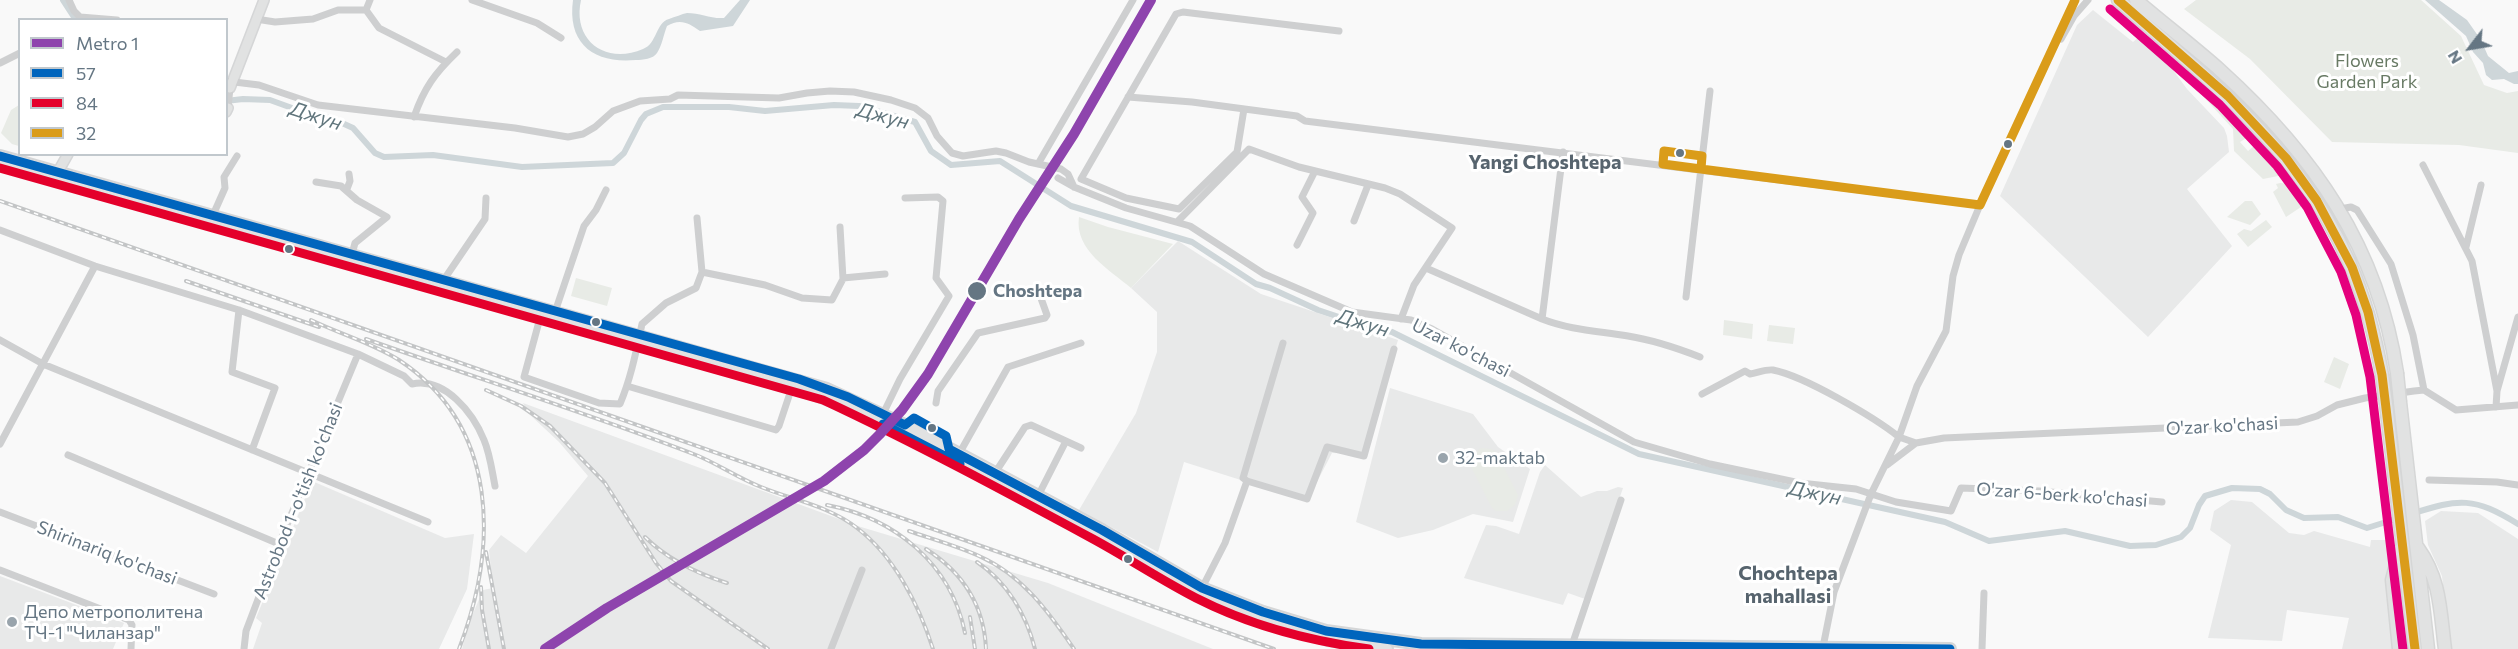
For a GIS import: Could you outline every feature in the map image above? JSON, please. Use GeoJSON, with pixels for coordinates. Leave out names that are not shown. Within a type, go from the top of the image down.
{"type":"FeatureCollection","features":[{"type":"Feature","properties":{"kind":"highway"},"geometry":{"type":"LineString","coordinates":[[2118,0],[2228,96],[2286,158],[2328,220],[2361,289],[2377,345],[2382,375],[2415,649]]}},
{"type":"Feature","properties":{"kind":"highway"},"geometry":{"type":"LineString","coordinates":[[2136,0],[2237,86],[2298,150],[2340,209],[2353,232],[2378,291],[2389,328],[2397,373],[2428,649]]}},
{"type":"Feature","properties":{"kind":"highway"},"geometry":{"type":"LineString","coordinates":[[2228,96],[2237,86]]}},
{"type":"Feature","properties":{"kind":"highway"},"geometry":{"type":"LineString","coordinates":[[2416,545],[2429,564],[2437,585],[2445,649]]}},
{"type":"Feature","properties":{"kind":"highway"},"geometry":{"type":"LineString","coordinates":[[2399,649],[2392,580],[2402,546]]}},
{"type":"Feature","properties":{"kind":"main road"},"geometry":{"type":"LineString","coordinates":[[0,156],[56,176]]}},
{"type":"Feature","properties":{"kind":"main road"},"geometry":{"type":"LineString","coordinates":[[0,164],[115,192],[540,318],[799,379],[883,414],[1102,530],[1202,588],[1294,623],[1380,644],[1387,649]]}},
{"type":"Feature","properties":{"kind":"main road"},"geometry":{"type":"LineString","coordinates":[[115,192],[213,215],[555,312],[792,387],[863,413],[1036,503],[1200,595],[1231,609],[1328,640],[1380,644],[1950,649]]}},
{"type":"Feature","properties":{"kind":"street"},"geometry":{"type":"LineString","coordinates":[[69,0],[80,17],[92,18]]}},
{"type":"Feature","properties":{"kind":"street"},"geometry":{"type":"LineString","coordinates":[[264,0],[229,84],[259,85],[318,105],[568,137],[589,130],[613,111],[640,101],[670,99],[678,95],[779,98],[807,93],[854,92],[915,108],[928,118],[942,143],[957,155],[969,156],[996,151],[1061,169],[1068,174],[1074,185],[1081,179],[1176,14],[1183,12],[1339,31]]}},
{"type":"Feature","properties":{"kind":"street"},"geometry":{"type":"LineString","coordinates":[[366,10],[370,0]]}},
{"type":"Feature","properties":{"kind":"street"},"geometry":{"type":"LineString","coordinates":[[472,0],[537,23],[561,38]]}},
{"type":"Feature","properties":{"kind":"street"},"geometry":{"type":"LineString","coordinates":[[1038,164],[1133,0]]}},
{"type":"Feature","properties":{"kind":"street"},"geometry":{"type":"LineString","coordinates":[[1822,647],[1834,592],[1862,516],[1899,437],[1917,386],[1946,331],[1955,265],[1980,205],[2075,0]]}},
{"type":"Feature","properties":{"kind":"street"},"geometry":{"type":"LineString","coordinates":[[2045,67],[2074,16],[2088,0]]}},
{"type":"Feature","properties":{"kind":"street"},"geometry":{"type":"LineString","coordinates":[[255,19],[275,22],[313,19],[338,10],[366,10]]}},
{"type":"Feature","properties":{"kind":"street"},"geometry":{"type":"LineString","coordinates":[[366,10],[379,28],[446,63]]}},
{"type":"Feature","properties":{"kind":"street"},"geometry":{"type":"LineString","coordinates":[[414,117],[421,97],[436,71],[457,52]]}},
{"type":"Feature","properties":{"kind":"street"},"geometry":{"type":"LineString","coordinates":[[0,63],[18,54]]}},
{"type":"Feature","properties":{"kind":"street"},"geometry":{"type":"LineString","coordinates":[[1686,297],[1710,91]]}},
{"type":"Feature","properties":{"kind":"street"},"geometry":{"type":"LineString","coordinates":[[1128,97],[1244,109],[1298,116],[1305,121],[1980,205]]}},
{"type":"Feature","properties":{"kind":"street"},"geometry":{"type":"LineString","coordinates":[[1081,179],[1126,198],[1179,209],[1237,152],[1244,109]]}},
{"type":"Feature","properties":{"kind":"street"},"geometry":{"type":"LineString","coordinates":[[1177,222],[1249,149],[1315,171],[1385,188],[1400,194],[1452,228],[1414,285],[1401,319]]}},
{"type":"Feature","properties":{"kind":"street"},"geometry":{"type":"LineString","coordinates":[[1542,319],[1563,152]]}},
{"type":"Feature","properties":{"kind":"street"},"geometry":{"type":"LineString","coordinates":[[56,176],[67,156]]}},
{"type":"Feature","properties":{"kind":"street"},"geometry":{"type":"LineString","coordinates":[[213,215],[225,188],[224,177],[237,156]]}},
{"type":"Feature","properties":{"kind":"street"},"geometry":{"type":"LineString","coordinates":[[2423,165],[2466,247],[2476,276],[2497,391]]}},
{"type":"Feature","properties":{"kind":"street"},"geometry":{"type":"LineString","coordinates":[[1297,245],[1313,213],[1302,197],[1315,171]]}},
{"type":"Feature","properties":{"kind":"street"},"geometry":{"type":"LineString","coordinates":[[347,189],[350,181],[349,174]]}},
{"type":"Feature","properties":{"kind":"street","name":"Uzar ko'chasi"},"geometry":{"type":"LineString","coordinates":[[1058,178],[1126,208],[1177,222],[1225,247],[1264,274],[1352,312],[1412,320],[1432,329],[1634,442],[1710,464],[1800,483],[1856,489],[1871,496]]}},
{"type":"Feature","properties":{"kind":"street"},"geometry":{"type":"LineString","coordinates":[[316,182],[341,186],[357,200],[387,217],[355,243],[352,254]]}},
{"type":"Feature","properties":{"kind":"street"},"geometry":{"type":"LineString","coordinates":[[1354,221],[1368,185]]}},
{"type":"Feature","properties":{"kind":"street"},"geometry":{"type":"LineString","coordinates":[[2466,247],[2481,185]]}},
{"type":"Feature","properties":{"kind":"street"},"geometry":{"type":"LineString","coordinates":[[555,312],[584,226],[596,210],[606,190]]}},
{"type":"Feature","properties":{"kind":"street"},"geometry":{"type":"LineString","coordinates":[[883,414],[900,379],[949,296],[936,278],[943,201],[938,197],[905,198]]}},
{"type":"Feature","properties":{"kind":"street"},"geometry":{"type":"LineString","coordinates":[[445,282],[454,263],[485,219],[486,198]]}},
{"type":"Feature","properties":{"kind":"street"},"geometry":{"type":"LineString","coordinates":[[2340,209],[2351,207],[2357,210],[2386,253],[2413,335],[2424,390],[2456,410],[2518,405]]}},
{"type":"Feature","properties":{"kind":"street"},"geometry":{"type":"LineString","coordinates":[[540,318],[524,377],[599,403],[620,404],[627,387],[642,324],[666,303],[696,288],[702,272],[697,218]]}},
{"type":"Feature","properties":{"kind":"street"},"geometry":{"type":"LineString","coordinates":[[702,272],[765,285],[802,298],[832,300],[843,278],[840,227]]}},
{"type":"Feature","properties":{"kind":"street"},"geometry":{"type":"LineString","coordinates":[[0,230],[95,266],[239,310],[358,354],[404,376],[412,384],[424,381],[447,392],[457,399],[484,440],[495,486]]}},
{"type":"Feature","properties":{"kind":"street"},"geometry":{"type":"LineString","coordinates":[[0,444],[95,266]]}},
{"type":"Feature","properties":{"kind":"street"},"geometry":{"type":"LineString","coordinates":[[1426,268],[1542,319],[1575,330],[1629,336],[1668,345],[1700,357]]}},
{"type":"Feature","properties":{"kind":"street"},"geometry":{"type":"LineString","coordinates":[[843,278],[885,274]]}},
{"type":"Feature","properties":{"kind":"street"},"geometry":{"type":"LineString","coordinates":[[936,403],[938,391],[978,333],[1045,318],[1047,315],[1038,290]]}},
{"type":"Feature","properties":{"kind":"street"},"geometry":{"type":"LineString","coordinates":[[239,310],[232,372],[275,388],[252,450]]}},
{"type":"Feature","properties":{"kind":"street"},"geometry":{"type":"LineString","coordinates":[[2496,407],[2497,391],[2518,317]]}},
{"type":"Feature","properties":{"kind":"street"},"geometry":{"type":"LineString","coordinates":[[0,340],[43,364],[428,522]]}},
{"type":"Feature","properties":{"kind":"street"},"geometry":{"type":"LineString","coordinates":[[959,454],[1008,367],[1081,343]]}},
{"type":"Feature","properties":{"kind":"street"},"geometry":{"type":"LineString","coordinates":[[1284,343],[1243,478],[1307,499],[1327,447],[1364,456],[1394,349]]}},
{"type":"Feature","properties":{"kind":"street","name":"Astrobod 1-o'tish ko'chasi"},"geometry":{"type":"LineString","coordinates":[[244,649],[246,631],[279,544],[358,354]]}},
{"type":"Feature","properties":{"kind":"street"},"geometry":{"type":"LineString","coordinates":[[1702,394],[1745,371],[1750,374],[1771,370],[1833,396],[1899,437],[1916,443]]}},
{"type":"Feature","properties":{"kind":"street"},"geometry":{"type":"LineString","coordinates":[[627,387],[776,430],[792,387]]}},
{"type":"Feature","properties":{"kind":"street","name":"O'zar ko'chasi"},"geometry":{"type":"LineString","coordinates":[[1916,443],[1944,438],[2298,422],[2318,416],[2337,405],[2366,398],[2424,390]]}},
{"type":"Feature","properties":{"kind":"street"},"geometry":{"type":"LineString","coordinates":[[995,473],[1024,427],[1031,424],[1081,448]]}},
{"type":"Feature","properties":{"kind":"street"},"geometry":{"type":"LineString","coordinates":[[1038,496],[1066,441]]}},
{"type":"Feature","properties":{"kind":"street"},"geometry":{"type":"LineString","coordinates":[[1887,465],[1916,443]]}},
{"type":"Feature","properties":{"kind":"street"},"geometry":{"type":"LineString","coordinates":[[68,455],[279,544]]}},
{"type":"Feature","properties":{"kind":"street"},"geometry":{"type":"LineString","coordinates":[[2428,480],[2497,482],[2518,485]]}},
{"type":"Feature","properties":{"kind":"street"},"geometry":{"type":"LineString","coordinates":[[1202,588],[1229,534],[1247,481]]}},
{"type":"Feature","properties":{"kind":"street","name":"O'zar 6-berk ko'chasi"},"geometry":{"type":"LineString","coordinates":[[1871,496],[1951,511],[1961,488],[2039,491],[2162,502]]}},
{"type":"Feature","properties":{"kind":"street"},"geometry":{"type":"LineString","coordinates":[[1572,645],[1621,500]]}},
{"type":"Feature","properties":{"kind":"street","name":"Shirinariq ko'chasi"},"geometry":{"type":"LineString","coordinates":[[0,512],[214,594]]}},
{"type":"Feature","properties":{"kind":"street"},"geometry":{"type":"LineString","coordinates":[[0,570],[129,620],[132,625],[131,649]]}},
{"type":"Feature","properties":{"kind":"street"},"geometry":{"type":"LineString","coordinates":[[831,649],[862,570]]}},
{"type":"Feature","properties":{"kind":"street"},"geometry":{"type":"LineString","coordinates":[[1982,649],[1984,593]]}},
{"type":"Feature","properties":{"kind":"shaded area"},"geometry":{"type":"Polygon","coordinates":[[[573,0],[581,0],[580,15],[587,38],[595,46],[616,54],[629,53],[648,46],[661,24],[669,19],[687,13],[724,18],[740,0],[750,0],[733,26],[700,31],[684,22],[676,22],[667,26],[655,55],[645,59],[621,60],[596,54],[586,48],[574,28],[573,0]]]}},
{"type":"Feature","properties":{"kind":"shaded area"},"geometry":{"type":"Polygon","coordinates":[[[2425,0],[2439,0],[2467,20],[2481,40],[2488,56],[2509,73],[2518,71],[2518,84],[2504,79],[2492,80],[2486,75],[2483,63],[2473,52],[2466,36],[2425,0]]]}},
{"type":"Feature","properties":{"kind":"shaded area"},"geometry":{"type":"Polygon","coordinates":[[[2093,10],[2133,42],[2140,36],[2161,54],[2187,89],[2224,128],[2227,136],[2229,152],[2187,189],[2232,246],[2148,337],[2000,196],[2077,25],[2093,10]]]}},
{"type":"Feature","properties":{"kind":"shaded area"},"geometry":{"type":"Polygon","coordinates":[[[1178,241],[1261,294],[1398,340],[1363,454],[1332,453],[1307,501],[1184,462],[1158,552],[1079,510],[1136,413],[1157,352],[1157,312],[1131,288],[1178,241]]]}},
{"type":"Feature","properties":{"kind":"shaded area","name":"32-maktab"},"geometry":{"type":"Polygon","coordinates":[[[1390,388],[1473,414],[1498,447],[1530,469],[1513,522],[1473,514],[1433,530],[1398,538],[1356,522],[1390,388]]]}},
{"type":"Feature","properties":{"kind":"shaded area"},"geometry":{"type":"Polygon","coordinates":[[[523,403],[861,527],[1048,583],[1213,649],[462,649],[469,623],[483,590],[493,588],[489,550],[501,535],[526,553],[588,476],[559,442],[528,413],[523,403]]]}},
{"type":"Feature","properties":{"kind":"shaded area"},"geometry":{"type":"Polygon","coordinates":[[[1545,465],[1581,497],[1597,491],[1623,488],[1585,599],[1568,593],[1563,605],[1464,578],[1486,525],[1519,534],[1540,472],[1545,465]]]}},
{"type":"Feature","properties":{"kind":"shaded area"},"geometry":{"type":"Polygon","coordinates":[[[312,481],[445,538],[474,534],[467,589],[439,649],[253,649],[262,623],[256,618],[312,481]]]}},
{"type":"Feature","properties":{"kind":"shaded area"},"geometry":{"type":"Polygon","coordinates":[[[2231,500],[2252,502],[2289,533],[2304,535],[2314,531],[2370,547],[2371,540],[2387,540],[2390,556],[2386,588],[2393,649],[2342,649],[2349,618],[2287,610],[2282,641],[2208,638],[2231,545],[2210,530],[2214,511],[2231,500]]]}},
{"type":"Feature","properties":{"kind":"shaded area"},"geometry":{"type":"Polygon","coordinates":[[[2441,511],[2478,513],[2518,539],[2518,649],[2450,649],[2442,576],[2428,545],[2425,521],[2441,511]]]}},
{"type":"Feature","properties":{"kind":"shaded area"},"geometry":{"type":"Polygon","coordinates":[[[0,576],[124,623],[113,649],[0,649],[0,576]]]}},
{"type":"Feature","properties":{"kind":"green space","name":"Flowers Garden Park"},"geometry":{"type":"Polygon","coordinates":[[[2196,0],[2421,0],[2461,36],[2484,85],[2507,93],[2518,91],[2518,153],[2459,145],[2332,142],[2250,59],[2184,9],[2196,0]]]}},
{"type":"Feature","properties":{"kind":"green space"},"geometry":{"type":"Polygon","coordinates":[[[2172,58],[2214,92],[2213,102],[2218,109],[2244,124],[2253,134],[2240,142],[2248,151],[2260,141],[2288,174],[2263,179],[2234,151],[2233,129],[2180,71],[2172,58]]]}},
{"type":"Feature","properties":{"kind":"green space"},"geometry":{"type":"Polygon","coordinates":[[[18,106],[18,146],[12,144],[1,133],[11,110],[18,106]]]}},
{"type":"Feature","properties":{"kind":"green space"},"geometry":{"type":"Polygon","coordinates":[[[2276,184],[2292,184],[2302,200],[2301,207],[2286,217],[2273,192],[2278,188],[2276,184]]]}},
{"type":"Feature","properties":{"kind":"green space"},"geometry":{"type":"Polygon","coordinates":[[[2245,201],[2252,201],[2261,214],[2250,225],[2227,217],[2245,201]]]}},
{"type":"Feature","properties":{"kind":"green space"},"geometry":{"type":"Polygon","coordinates":[[[1079,217],[1173,244],[1131,288],[1095,258],[1088,249],[1079,229],[1079,217]]]}},
{"type":"Feature","properties":{"kind":"green space"},"geometry":{"type":"Polygon","coordinates":[[[2266,220],[2272,227],[2248,247],[2237,234],[2244,229],[2251,231],[2266,220]]]}},
{"type":"Feature","properties":{"kind":"green space"},"geometry":{"type":"Polygon","coordinates":[[[576,278],[612,288],[607,306],[571,296],[576,278]]]}},
{"type":"Feature","properties":{"kind":"green space"},"geometry":{"type":"Polygon","coordinates":[[[1724,320],[1753,324],[1752,339],[1723,335],[1724,320]]]}},
{"type":"Feature","properties":{"kind":"green space"},"geometry":{"type":"Polygon","coordinates":[[[1769,325],[1795,328],[1793,344],[1767,341],[1769,325]]]}},
{"type":"Feature","properties":{"kind":"green space"},"geometry":{"type":"Polygon","coordinates":[[[2334,357],[2349,364],[2340,389],[2324,382],[2334,357]]]}},
{"type":"Feature","properties":{"kind":"green space"},"geometry":{"type":"Polygon","coordinates":[[[1481,448],[1496,452],[1518,495],[1515,505],[1507,511],[1496,511],[1492,508],[1470,465],[1473,455],[1481,448]]]}},
{"type":"Feature","properties":{"kind":"waterway","name":"Джун"},"geometry":{"type":"LineString","coordinates":[[63,0],[75,18]]}},
{"type":"Feature","properties":{"kind":"waterway","name":"Джун"},"geometry":{"type":"LineString","coordinates":[[228,101],[270,100],[314,116],[331,118],[353,128],[375,153],[384,157],[433,155],[522,167],[613,163],[624,153],[646,114],[663,107],[729,107],[765,111],[834,105],[859,106],[915,122],[931,151],[951,165],[1000,161],[1071,206],[1192,242],[1256,284],[1318,310],[1392,332],[1639,454],[1945,522],[1989,541],[2065,531],[2130,546],[2156,545],[2181,537],[2190,528],[2205,496],[2232,488],[2260,489],[2270,494],[2286,510],[2304,518],[2338,517],[2367,528],[2402,517]]}},
{"type":"Feature","properties":{"kind":"waterway","name":"Джун"},"geometry":{"type":"LineString","coordinates":[[2411,514],[2442,505],[2466,503],[2490,509],[2518,524]]}},
{"type":"Feature","properties":{"kind":"railway"},"geometry":{"type":"LineString","coordinates":[[0,201],[1274,649]]}},
{"type":"Feature","properties":{"kind":"railway"},"geometry":{"type":"LineString","coordinates":[[186,281],[319,327]]}},
{"type":"Feature","properties":{"kind":"railway"},"geometry":{"type":"LineString","coordinates":[[311,320],[389,354],[432,387],[456,419],[473,454],[482,491],[484,530],[480,570],[472,610],[459,649]]}},
{"type":"Feature","properties":{"kind":"railway"},"geometry":{"type":"LineString","coordinates":[[366,339],[655,440],[704,459],[761,487],[810,504],[846,520],[870,539],[894,567],[913,599],[933,649]]}},
{"type":"Feature","properties":{"kind":"railway"},"geometry":{"type":"LineString","coordinates":[[486,390],[521,406],[550,426],[605,483],[656,563],[671,581],[768,649]]}},
{"type":"Feature","properties":{"kind":"railway"},"geometry":{"type":"LineString","coordinates":[[827,505],[852,511],[875,521],[916,548],[933,565],[947,585],[958,608],[965,633]]}},
{"type":"Feature","properties":{"kind":"railway"},"geometry":{"type":"LineString","coordinates":[[909,531],[971,552],[1008,573],[1033,595],[1074,649]]}},
{"type":"Feature","properties":{"kind":"railway"},"geometry":{"type":"LineString","coordinates":[[645,537],[683,565],[727,583]]}},
{"type":"Feature","properties":{"kind":"railway"},"geometry":{"type":"LineString","coordinates":[[926,549],[950,568],[969,591],[981,618],[986,649]]}},
{"type":"Feature","properties":{"kind":"railway"},"geometry":{"type":"LineString","coordinates":[[486,552],[504,649]]}},
{"type":"Feature","properties":{"kind":"railway"},"geometry":{"type":"LineString","coordinates":[[977,562],[997,579],[1014,600],[1021,611],[1035,649]]}},
{"type":"Feature","properties":{"kind":"railway"},"geometry":{"type":"LineString","coordinates":[[481,587],[482,610],[489,649]]}},
{"type":"Feature","properties":{"kind":"railway"},"geometry":{"type":"LineString","coordinates":[[970,617],[975,649]]}},
{"type":"Feature","properties":{"kind":"metro line","name":"1"},"geometry":{"type":"LineString","coordinates":[[545,649],[607,608],[824,481],[864,450],[879,435],[902,410],[928,374],[1019,219],[1074,134],[1151,0]]}},
{"type":"Feature","properties":{"kind":"transit line","name":"32"},"geometry":{"type":"LineString","coordinates":[[1701,169],[1980,205],[2075,0]]}},
{"type":"Feature","properties":{"kind":"transit line","name":"32"},"geometry":{"type":"LineString","coordinates":[[2118,0],[2228,96],[2286,158],[2317,201],[2352,267],[2368,312],[2382,375],[2415,649]]}},
{"type":"Feature","properties":{"kind":"transit line"},"geometry":{"type":"LineString","coordinates":[[2110,9],[2220,105],[2277,166],[2307,207],[2341,272],[2356,315],[2370,377],[2403,649]]}},
{"type":"Feature","properties":{"kind":"transit line","name":"32"},"geometry":{"type":"LineString","coordinates":[[1664,151],[1702,156],[1701,169],[1663,164],[1664,151]]}},
{"type":"Feature","properties":{"kind":"transit line","name":"57"},"geometry":{"type":"LineString","coordinates":[[0,156],[799,379],[848,397],[905,425],[914,418],[946,436],[949,449],[1102,530],[1202,588],[1263,612],[1326,631],[1421,644],[1950,649]]}},
{"type":"Feature","properties":{"kind":"transit line","name":"84"},"geometry":{"type":"LineString","coordinates":[[0,168],[823,400],[993,485],[1216,608],[1280,631],[1369,649]]}},
{"type":"Feature","properties":{"kind":"transit line","name":"57"},"geometry":{"type":"LineString","coordinates":[[883,424],[960,464]]}},
{"type":"Feature","properties":{"kind":"place","name":"Choshtepa"},"geometry":{"type":"Point","coordinates":[977,291]}},
{"type":"Feature","properties":{"kind":"place","name":"32-maktab"},"geometry":{"type":"Point","coordinates":[1443,458]}},
{"type":"Feature","properties":{"kind":"place","name":"Депо метрополитена ТЧ-1 \"Чиланзар\""},"geometry":{"type":"Point","coordinates":[12,622]}},
{"type":"Feature","properties":{"kind":"district","name":"Yangi Choshtepa"},"geometry":{"type":"Point","coordinates":[1545,162]}},
{"type":"Feature","properties":{"kind":"district","name":"Chochtepa mahallasi"},"geometry":{"type":"Point","coordinates":[1788,584]}}]}
